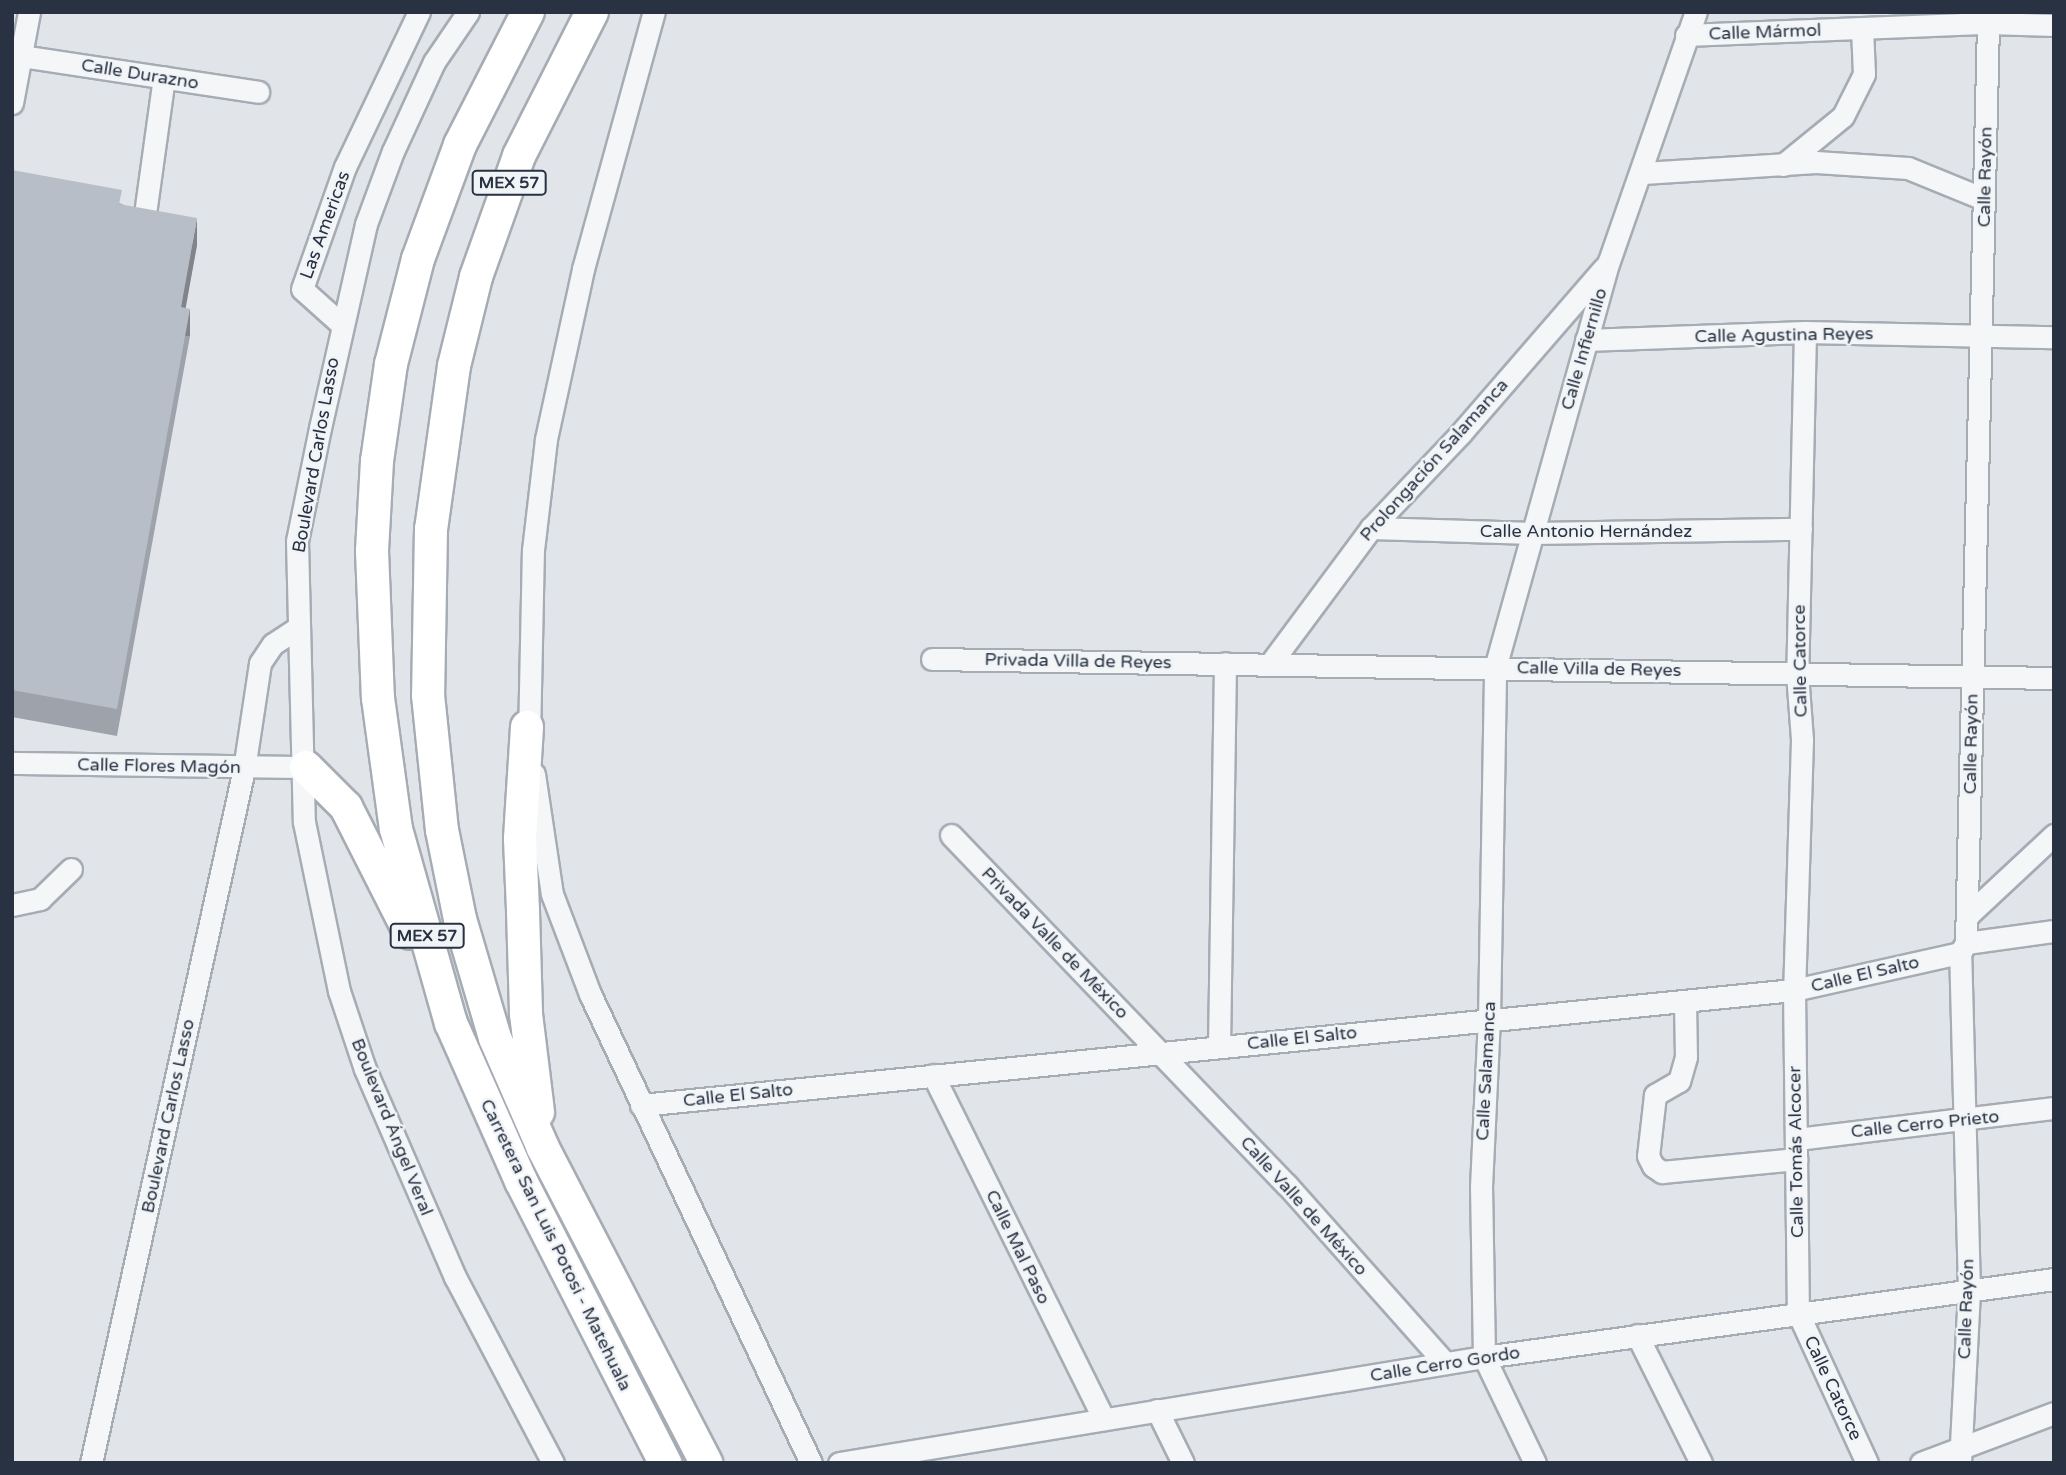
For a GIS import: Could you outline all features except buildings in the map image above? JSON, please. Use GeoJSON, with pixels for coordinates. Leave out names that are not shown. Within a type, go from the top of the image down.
{"type":"FeatureCollection","features":[{"type":"Feature","properties":{"kind":"highway","name":"Carretera San Luis Potosi - Matehuala"},"geometry":{"type":"LineString","coordinates":[[528,12],[460,145],[418,259],[391,364],[377,461],[372,551],[377,698],[396,829],[451,1024],[521,1181],[665,1463]]}},
{"type":"Feature","properties":{"kind":"highway","name":"Carretera San Luis Potosi - Matehuala"},"geometry":{"type":"LineString","coordinates":[[592,12],[519,156],[476,277],[454,366],[432,529],[428,695],[442,830],[460,919],[495,1038],[543,1148],[706,1463]]}},
{"type":"Feature","properties":{"kind":"highway"},"geometry":{"type":"LineString","coordinates":[[527,727],[520,839],[526,1014],[543,1148]]}},
{"type":"Feature","properties":{"kind":"highway"},"geometry":{"type":"LineString","coordinates":[[306,767],[346,807],[376,861],[451,1024]]}},
{"type":"Feature","properties":{"kind":"street"},"geometry":{"type":"LineString","coordinates":[[12,103],[29,12]]}},
{"type":"Feature","properties":{"kind":"street","name":"Las Americas"},"geometry":{"type":"LineString","coordinates":[[341,324],[302,289],[345,167],[419,12]]}},
{"type":"Feature","properties":{"kind":"street","name":"Boulevard Carlos Lasso"},"geometry":{"type":"LineString","coordinates":[[306,767],[298,628],[297,541],[341,324],[366,224],[393,150],[434,62],[468,12]]}},
{"type":"Feature","properties":{"kind":"street"},"geometry":{"type":"LineString","coordinates":[[654,12],[583,269],[545,439],[533,550],[527,727],[552,894],[590,994],[811,1463]]}},
{"type":"Feature","properties":{"kind":"street","name":"Calle Infiernillo"},"geometry":{"type":"LineString","coordinates":[[1495,668],[1608,264],[1643,173],[1686,35],[1696,12]]}},
{"type":"Feature","properties":{"kind":"street","name":"Calle Mármol"},"geometry":{"type":"LineString","coordinates":[[1686,35],[1988,23],[2054,25]]}},
{"type":"Feature","properties":{"kind":"street","name":"Calle Rayón"},"geometry":{"type":"LineString","coordinates":[[1960,1455],[1969,1290],[1963,948],[1967,916],[1988,23]]}},
{"type":"Feature","properties":{"kind":"street"},"geometry":{"type":"LineString","coordinates":[[1783,165],[1843,116],[1864,74],[1862,28]]}},
{"type":"Feature","properties":{"kind":"street","name":"Calle Durazno"},"geometry":{"type":"LineString","coordinates":[[21,56],[258,92]]}},
{"type":"Feature","properties":{"kind":"street"},"geometry":{"type":"LineString","coordinates":[[144,222],[164,77]]}},
{"type":"Feature","properties":{"kind":"street"},"geometry":{"type":"LineString","coordinates":[[1643,173],[1816,162],[1908,168],[1984,199]]}},
{"type":"Feature","properties":{"kind":"street","name":"Prolongación Salamanca"},"geometry":{"type":"LineString","coordinates":[[1270,664],[1371,528],[1461,433],[1608,264]]}},
{"type":"Feature","properties":{"kind":"street","name":"Calle Agustina Reyes"},"geometry":{"type":"LineString","coordinates":[[1587,340],[1805,332],[2054,337]]}},
{"type":"Feature","properties":{"kind":"street","name":"Calle Catorce"},"geometry":{"type":"LineString","coordinates":[[1794,990],[1802,740],[1797,673],[1805,332]]}},
{"type":"Feature","properties":{"kind":"street","name":"Calle Antonio Hernández"},"geometry":{"type":"LineString","coordinates":[[1371,528],[1533,533],[1801,529]]}},
{"type":"Feature","properties":{"kind":"street","name":"Boulevard Carlos Lasso"},"geometry":{"type":"LineString","coordinates":[[91,1463],[244,769],[260,663],[273,644],[298,628]]}},
{"type":"Feature","properties":{"kind":"street","name":"Privada Villa de Reyes"},"geometry":{"type":"LineString","coordinates":[[932,659],[1225,663]]}},
{"type":"Feature","properties":{"kind":"street"},"geometry":{"type":"LineString","coordinates":[[1219,1047],[1225,663]]}},
{"type":"Feature","properties":{"kind":"street","name":"Calle Villa de Reyes"},"geometry":{"type":"LineString","coordinates":[[1225,663],[2054,678]]}},
{"type":"Feature","properties":{"kind":"street","name":"Calle Salamanca"},"geometry":{"type":"LineString","coordinates":[[1495,668],[1489,1019],[1480,1187],[1484,1357],[1535,1463]]}},
{"type":"Feature","properties":{"kind":"street","name":"Calle Flores Magón"},"geometry":{"type":"LineString","coordinates":[[12,763],[244,769],[306,767]]}},
{"type":"Feature","properties":{"kind":"street","name":"Boulevard Ángel Veral"},"geometry":{"type":"LineString","coordinates":[[306,767],[304,822],[339,991],[365,1069],[455,1277],[553,1463]]}},
{"type":"Feature","properties":{"kind":"street","name":"Privada Valle de México"},"geometry":{"type":"LineString","coordinates":[[951,835],[1159,1052]]}},
{"type":"Feature","properties":{"kind":"street"},"geometry":{"type":"LineString","coordinates":[[1967,916],[2054,835]]}},
{"type":"Feature","properties":{"kind":"street"},"geometry":{"type":"LineString","coordinates":[[12,905],[40,899],[71,869]]}},
{"type":"Feature","properties":{"kind":"street","name":"Calle El Salto"},"geometry":{"type":"LineString","coordinates":[[641,1105],[1794,990],[1963,948],[2054,931]]}},
{"type":"Feature","properties":{"kind":"street","name":"Calle Tomás Alcocer"},"geometry":{"type":"LineString","coordinates":[[1794,990],[1798,1313]]}},
{"type":"Feature","properties":{"kind":"street","name":"Calle Cerro Prieto"},"geometry":{"type":"LineString","coordinates":[[1685,1001],[1686,1057],[1679,1081],[1655,1095],[1648,1156],[1653,1166],[1662,1172],[2054,1108]]}},
{"type":"Feature","properties":{"kind":"street","name":"Calle Valle de México"},"geometry":{"type":"LineString","coordinates":[[1159,1052],[1287,1185],[1445,1363]]}},
{"type":"Feature","properties":{"kind":"street","name":"Calle Mal Paso"},"geometry":{"type":"LineString","coordinates":[[933,1075],[1104,1419]]}},
{"type":"Feature","properties":{"kind":"street","name":"Calle Cerro Gordo"},"geometry":{"type":"LineString","coordinates":[[839,1463],[1484,1357],[2054,1279]]}},
{"type":"Feature","properties":{"kind":"street","name":"Calle Catorce"},"geometry":{"type":"LineString","coordinates":[[1798,1313],[1867,1463]]}},
{"type":"Feature","properties":{"kind":"street"},"geometry":{"type":"LineString","coordinates":[[1637,1335],[1701,1463]]}},
{"type":"Feature","properties":{"kind":"street"},"geometry":{"type":"LineString","coordinates":[[1157,1410],[1183,1463]]}},
{"type":"Feature","properties":{"kind":"street"},"geometry":{"type":"LineString","coordinates":[[1920,1463],[1960,1455],[2054,1413]]}}]}
